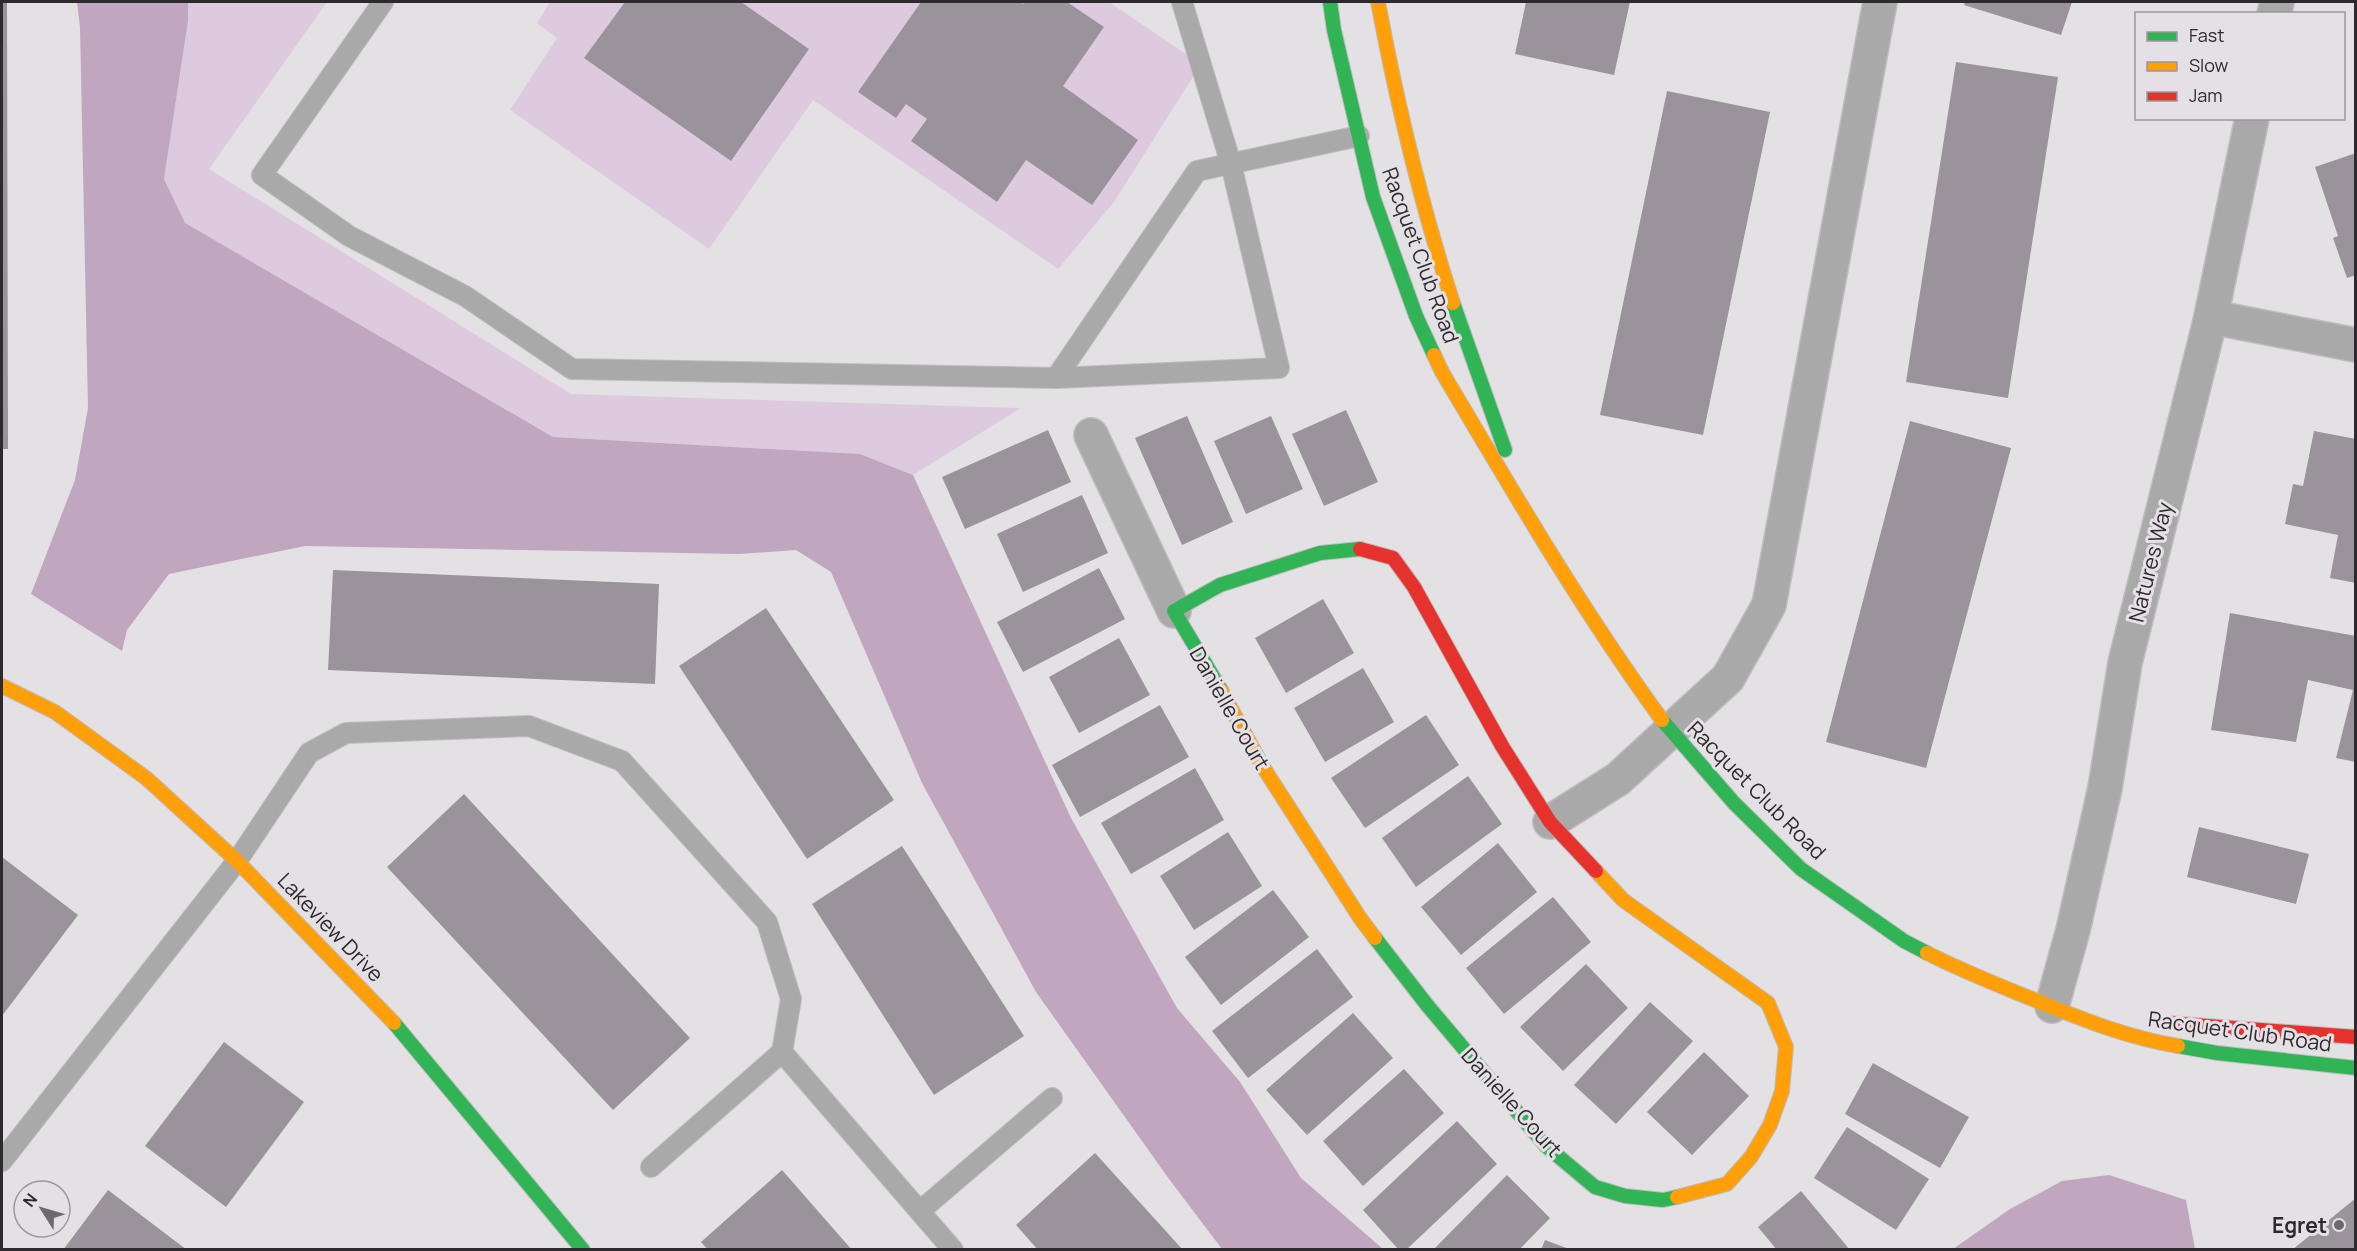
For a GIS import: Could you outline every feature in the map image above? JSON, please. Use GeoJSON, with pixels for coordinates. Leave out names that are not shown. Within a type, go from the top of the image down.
{"type":"FeatureCollection","features":[{"type":"Feature","properties":{"kind":"street","name":"Racquet Club Road"},"geometry":{"type":"LineString","coordinates":[[1330,2],[1334,30],[1373,197],[1416,316],[1457,400],[1618,660],[1670,732],[1734,803],[1801,869],[1904,941],[1964,972],[2100,1026],[2149,1041],[2217,1053],[2355,1068]]}},
{"type":"Feature","properties":{"kind":"street","name":"Racquet Club Road"},"geometry":{"type":"LineString","coordinates":[[1378,2],[1416,176],[1442,264],[1486,402],[1539,535]]}},
{"type":"Feature","properties":{"kind":"street"},"geometry":{"type":"LineString","coordinates":[[1550,822],[1618,779],[1728,678],[1769,605],[1880,2]]}},
{"type":"Feature","properties":{"kind":"street","name":"Natures Way"},"geometry":{"type":"LineString","coordinates":[[2052,1006],[2073,930],[2104,788],[2125,663],[2211,317],[2252,120]]}},
{"type":"Feature","properties":{"kind":"street"},"geometry":{"type":"LineString","coordinates":[[2211,317],[2355,345]]}},
{"type":"Feature","properties":{"kind":"street","name":"Danielle Court"},"geometry":{"type":"LineString","coordinates":[[1091,435],[1174,611],[1214,677],[1263,767],[1360,918],[1427,1005],[1545,1146],[1595,1187],[1625,1196],[1663,1200],[1727,1184],[1751,1157],[1770,1125],[1782,1091],[1786,1047],[1768,1003],[1623,900],[1550,822],[1502,746],[1414,587],[1393,558],[1360,549],[1320,553],[1220,585],[1174,611]]}},
{"type":"Feature","properties":{"kind":"street","name":"Lakeview Drive"},"geometry":{"type":"LineString","coordinates":[[2,686],[55,712],[146,778],[237,861],[382,1009],[583,1250]]}},
{"type":"Feature","properties":{"kind":"street","name":"Racquet Club Road"},"geometry":{"type":"LineString","coordinates":[[2052,1006],[2109,1014]]}},
{"type":"Feature","properties":{"kind":"street","name":"Racquet Club Road"},"geometry":{"type":"LineString","coordinates":[[2154,1021],[2200,1027],[2355,1037]]}},
{"type":"Feature","properties":{"kind":"lane"},"geometry":{"type":"LineString","coordinates":[[383,2],[262,175],[349,236],[465,296],[572,369],[1056,378],[1279,368],[1231,164],[1182,2]]}},
{"type":"Feature","properties":{"kind":"lane"},"geometry":{"type":"LineString","coordinates":[[1056,378],[1197,171],[1359,136]]}},
{"type":"Feature","properties":{"kind":"lane"},"geometry":{"type":"LineString","coordinates":[[2,1161],[237,861],[309,753],[346,734],[529,726],[622,761],[766,922],[791,999],[782,1052],[651,1167]]}},
{"type":"Feature","properties":{"kind":"lane"},"geometry":{"type":"LineString","coordinates":[[782,1052],[953,1250]]}},
{"type":"Feature","properties":{"kind":"lane"},"geometry":{"type":"LineString","coordinates":[[920,1211],[1052,1098]]}},
{"type":"Feature","properties":{"kind":"shaded area"},"geometry":{"type":"Polygon","coordinates":[[[77,2],[188,2],[188,21],[164,179],[185,223],[553,437],[860,454],[913,475],[1071,818],[1177,1008],[1240,1082],[1301,1178],[1383,1249],[1222,1249],[1169,1179],[1036,992],[922,783],[831,572],[796,550],[739,554],[305,546],[169,574],[127,630],[122,651],[31,594],[75,480],[88,408],[80,27],[77,2]]]}},
{"type":"Feature","properties":{"kind":"shaded area"},"geometry":{"type":"Polygon","coordinates":[[[188,2],[327,2],[209,169],[571,394],[1021,408],[913,475],[860,454],[553,437],[184,223],[164,179],[188,21],[188,2]]]}},
{"type":"Feature","properties":{"kind":"shaded area"},"geometry":{"type":"Polygon","coordinates":[[[550,2],[1109,2],[1201,64],[1114,202],[1058,269],[813,100],[709,249],[510,110],[557,38],[537,23],[550,2]]]}},
{"type":"Feature","properties":{"kind":"shaded area"},"geometry":{"type":"Polygon","coordinates":[[[2109,1175],[2186,1200],[2195,1249],[1953,1249],[2010,1209],[2062,1181],[2109,1175]]]}},
{"type":"Feature","properties":{"kind":"building"},"geometry":{"type":"Polygon","coordinates":[[[2,2],[7,2],[8,449],[2,449],[2,2]]]}},
{"type":"Feature","properties":{"kind":"building"},"geometry":{"type":"Polygon","coordinates":[[[625,2],[741,2],[809,49],[731,161],[584,58],[625,2]]]}},
{"type":"Feature","properties":{"kind":"building"},"geometry":{"type":"Polygon","coordinates":[[[921,2],[1019,2],[1023,4],[1024,2],[1067,2],[1104,27],[1063,86],[1138,140],[1092,205],[1026,160],[997,202],[911,141],[927,119],[906,104],[896,118],[858,92],[921,2]]]}},
{"type":"Feature","properties":{"kind":"building"},"geometry":{"type":"Polygon","coordinates":[[[1526,2],[1630,2],[1614,75],[1515,54],[1526,2]]]}},
{"type":"Feature","properties":{"kind":"building"},"geometry":{"type":"Polygon","coordinates":[[[1965,2],[2072,2],[2061,35],[1964,5],[1965,2]]]}},
{"type":"Feature","properties":{"kind":"building"},"geometry":{"type":"Polygon","coordinates":[[[1956,62],[2058,77],[2008,398],[1906,382],[1956,62]]]}},
{"type":"Feature","properties":{"kind":"building"},"geometry":{"type":"Polygon","coordinates":[[[1667,91],[1770,112],[1703,435],[1600,415],[1667,91]]]}},
{"type":"Feature","properties":{"kind":"building"},"geometry":{"type":"Polygon","coordinates":[[[2356,153],[2356,275],[2347,278],[2333,238],[2338,236],[2315,167],[2356,153]]]}},
{"type":"Feature","properties":{"kind":"building"},"geometry":{"type":"Polygon","coordinates":[[[1346,410],[1378,482],[1324,506],[1292,434],[1346,410]]]}},
{"type":"Feature","properties":{"kind":"building"},"geometry":{"type":"Polygon","coordinates":[[[1187,416],[1233,522],[1182,545],[1135,438],[1187,416]]]}},
{"type":"Feature","properties":{"kind":"building"},"geometry":{"type":"Polygon","coordinates":[[[1271,416],[1303,489],[1246,514],[1214,441],[1271,416]]]}},
{"type":"Feature","properties":{"kind":"building"},"geometry":{"type":"Polygon","coordinates":[[[1910,421],[2011,448],[1926,768],[1826,742],[1910,421]]]}},
{"type":"Feature","properties":{"kind":"building"},"geometry":{"type":"Polygon","coordinates":[[[1048,430],[1071,482],[965,529],[942,477],[1048,430]]]}},
{"type":"Feature","properties":{"kind":"building"},"geometry":{"type":"Polygon","coordinates":[[[2314,431],[2356,439],[2356,583],[2330,578],[2338,535],[2285,524],[2293,484],[2303,486],[2314,431]]]}},
{"type":"Feature","properties":{"kind":"building"},"geometry":{"type":"Polygon","coordinates":[[[1082,495],[1108,553],[1023,592],[997,534],[1082,495]]]}},
{"type":"Feature","properties":{"kind":"building"},"geometry":{"type":"Polygon","coordinates":[[[1099,568],[1125,619],[1023,672],[997,622],[1099,568]]]}},
{"type":"Feature","properties":{"kind":"building"},"geometry":{"type":"Polygon","coordinates":[[[333,570],[659,584],[655,684],[328,670],[333,570]]]}},
{"type":"Feature","properties":{"kind":"building"},"geometry":{"type":"Polygon","coordinates":[[[1323,599],[1354,653],[1286,693],[1255,638],[1323,599]]]}},
{"type":"Feature","properties":{"kind":"building"},"geometry":{"type":"Polygon","coordinates":[[[766,608],[894,800],[807,859],[679,666],[766,608]]]}},
{"type":"Feature","properties":{"kind":"building"},"geometry":{"type":"Polygon","coordinates":[[[2230,613],[2356,636],[2356,762],[2336,758],[2353,690],[2308,680],[2296,742],[2211,730],[2230,613]]]}},
{"type":"Feature","properties":{"kind":"building"},"geometry":{"type":"Polygon","coordinates":[[[1119,638],[1150,695],[1079,733],[1049,677],[1119,638]]]}},
{"type":"Feature","properties":{"kind":"building"},"geometry":{"type":"Polygon","coordinates":[[[1363,668],[1394,722],[1325,762],[1294,708],[1363,668]]]}},
{"type":"Feature","properties":{"kind":"building"},"geometry":{"type":"Polygon","coordinates":[[[1160,705],[1189,757],[1080,817],[1052,765],[1160,705]]]}},
{"type":"Feature","properties":{"kind":"building"},"geometry":{"type":"Polygon","coordinates":[[[1426,715],[1459,765],[1365,828],[1331,778],[1426,715]]]}},
{"type":"Feature","properties":{"kind":"building"},"geometry":{"type":"Polygon","coordinates":[[[1195,768],[1224,820],[1131,874],[1101,823],[1195,768]]]}},
{"type":"Feature","properties":{"kind":"building"},"geometry":{"type":"Polygon","coordinates":[[[1468,776],[1502,824],[1416,887],[1382,838],[1468,776]]]}},
{"type":"Feature","properties":{"kind":"building"},"geometry":{"type":"Polygon","coordinates":[[[464,794],[690,1038],[613,1110],[387,867],[464,794]]]}},
{"type":"Feature","properties":{"kind":"building"},"geometry":{"type":"Polygon","coordinates":[[[2199,827],[2309,854],[2296,904],[2187,877],[2199,827]]]}},
{"type":"Feature","properties":{"kind":"building"},"geometry":{"type":"Polygon","coordinates":[[[1228,832],[1262,886],[1194,930],[1160,876],[1228,832]]]}},
{"type":"Feature","properties":{"kind":"building"},"geometry":{"type":"Polygon","coordinates":[[[1498,843],[1537,892],[1461,955],[1421,907],[1498,843]]]}},
{"type":"Feature","properties":{"kind":"building"},"geometry":{"type":"Polygon","coordinates":[[[902,846],[1024,1036],[934,1095],[812,904],[902,846]]]}},
{"type":"Feature","properties":{"kind":"building"},"geometry":{"type":"Polygon","coordinates":[[[2,857],[78,915],[2,1016],[2,857]]]}},
{"type":"Feature","properties":{"kind":"building"},"geometry":{"type":"Polygon","coordinates":[[[1273,890],[1309,937],[1221,1005],[1185,957],[1273,890]]]}},
{"type":"Feature","properties":{"kind":"building"},"geometry":{"type":"Polygon","coordinates":[[[1553,897],[1591,942],[1504,1014],[1466,968],[1553,897]]]}},
{"type":"Feature","properties":{"kind":"building"},"geometry":{"type":"Polygon","coordinates":[[[1317,949],[1353,997],[1248,1078],[1212,1031],[1317,949]]]}},
{"type":"Feature","properties":{"kind":"building"},"geometry":{"type":"Polygon","coordinates":[[[1586,964],[1628,1008],[1563,1071],[1520,1027],[1586,964]]]}},
{"type":"Feature","properties":{"kind":"building"},"geometry":{"type":"Polygon","coordinates":[[[1650,1002],[1693,1041],[1616,1124],[1574,1085],[1650,1002]]]}},
{"type":"Feature","properties":{"kind":"building"},"geometry":{"type":"Polygon","coordinates":[[[1353,1013],[1393,1058],[1307,1135],[1266,1090],[1353,1013]]]}},
{"type":"Feature","properties":{"kind":"building"},"geometry":{"type":"Polygon","coordinates":[[[224,1042],[304,1102],[226,1207],[145,1146],[224,1042]]]}},
{"type":"Feature","properties":{"kind":"building"},"geometry":{"type":"Polygon","coordinates":[[[1704,1052],[1749,1096],[1692,1155],[1647,1112],[1704,1052]]]}},
{"type":"Feature","properties":{"kind":"building"},"geometry":{"type":"Polygon","coordinates":[[[1873,1063],[1969,1117],[1940,1168],[1845,1114],[1873,1063]]]}},
{"type":"Feature","properties":{"kind":"building"},"geometry":{"type":"Polygon","coordinates":[[[1404,1069],[1444,1113],[1363,1186],[1323,1141],[1404,1069]]]}},
{"type":"Feature","properties":{"kind":"building"},"geometry":{"type":"Polygon","coordinates":[[[1457,1121],[1497,1164],[1406,1250],[1399,1250],[1363,1210],[1457,1121]]]}},
{"type":"Feature","properties":{"kind":"building"},"geometry":{"type":"Polygon","coordinates":[[[1847,1127],[1929,1179],[1896,1230],[1814,1178],[1847,1127]]]}},
{"type":"Feature","properties":{"kind":"building"},"geometry":{"type":"Polygon","coordinates":[[[1095,1153],[1183,1250],[1038,1250],[1016,1225],[1095,1153]]]}},
{"type":"Feature","properties":{"kind":"building"},"geometry":{"type":"Polygon","coordinates":[[[782,1170],[852,1250],[708,1250],[701,1242],[782,1170]]]}},
{"type":"Feature","properties":{"kind":"building"},"geometry":{"type":"Polygon","coordinates":[[[1507,1175],[1550,1218],[1519,1250],[1433,1250],[1507,1175]]]}},
{"type":"Feature","properties":{"kind":"building"},"geometry":{"type":"Polygon","coordinates":[[[108,1190],[187,1250],[63,1250],[108,1190]]]}},
{"type":"Feature","properties":{"kind":"building"},"geometry":{"type":"Polygon","coordinates":[[[1801,1191],[1850,1250],[1777,1250],[1758,1227],[1801,1191]]]}},
{"type":"Feature","properties":{"kind":"building","name":"Egret"},"geometry":{"type":"Polygon","coordinates":[[[2356,1198],[2356,1250],[2292,1250],[2356,1198]]]}},
{"type":"Feature","properties":{"kind":"building"},"geometry":{"type":"Polygon","coordinates":[[[1545,1240],[1569,1249],[1569,1250],[1541,1250],[1545,1240]]]}},
{"type":"Feature","properties":{"kind":"traffic: fast"},"geometry":{"type":"LineString","coordinates":[[1330,2],[1334,30],[1373,197],[1416,316],[1434,355]]}},
{"type":"Feature","properties":{"kind":"traffic: fast"},"geometry":{"type":"LineString","coordinates":[[1453,303],[1505,450]]}},
{"type":"Feature","properties":{"kind":"traffic: fast"},"geometry":{"type":"LineString","coordinates":[[1221,690],[1174,611],[1220,585],[1320,553],[1360,549]]}},
{"type":"Feature","properties":{"kind":"traffic: fast"},"geometry":{"type":"LineString","coordinates":[[1662,720],[1734,803],[1801,869],[1904,941],[1927,953]]}},
{"type":"Feature","properties":{"kind":"traffic: fast"},"geometry":{"type":"LineString","coordinates":[[1375,938],[1427,1005],[1546,1146],[1595,1187],[1625,1196],[1663,1200],[1677,1197]]}},
{"type":"Feature","properties":{"kind":"traffic: fast"},"geometry":{"type":"LineString","coordinates":[[394,1023],[583,1250]]}},
{"type":"Feature","properties":{"kind":"traffic: fast"},"geometry":{"type":"LineString","coordinates":[[2178,1046],[2217,1053],[2356,1068]]}},
{"type":"Feature","properties":{"kind":"traffic: slow"},"geometry":{"type":"LineString","coordinates":[[1378,2],[1411,154],[1430,229],[1453,303]]}},
{"type":"Feature","properties":{"kind":"traffic: slow"},"geometry":{"type":"LineString","coordinates":[[1434,355],[1548,549],[1603,635],[1662,720]]}},
{"type":"Feature","properties":{"kind":"traffic: slow"},"geometry":{"type":"LineString","coordinates":[[2,686],[55,712],[146,778],[237,861],[394,1023]]}},
{"type":"Feature","properties":{"kind":"traffic: slow"},"geometry":{"type":"LineString","coordinates":[[1221,690],[1263,767],[1375,938]]}},
{"type":"Feature","properties":{"kind":"traffic: slow"},"geometry":{"type":"LineString","coordinates":[[1596,871],[1623,900],[1768,1003],[1786,1047],[1782,1091],[1770,1125],[1751,1157],[1727,1184],[1677,1197]]}},
{"type":"Feature","properties":{"kind":"traffic: slow"},"geometry":{"type":"LineString","coordinates":[[1927,953],[2059,1010],[2125,1034],[2178,1046]]}},
{"type":"Feature","properties":{"kind":"traffic: jam"},"geometry":{"type":"LineString","coordinates":[[1360,549],[1393,558],[1414,587],[1502,746],[1550,822],[1596,871]]}},
{"type":"Feature","properties":{"kind":"traffic: jam"},"geometry":{"type":"LineString","coordinates":[[2167,1023],[2356,1037]]}},
{"type":"Feature","properties":{"kind":"place","name":"Egret"},"geometry":{"type":"Point","coordinates":[2339,1225]}}]}
